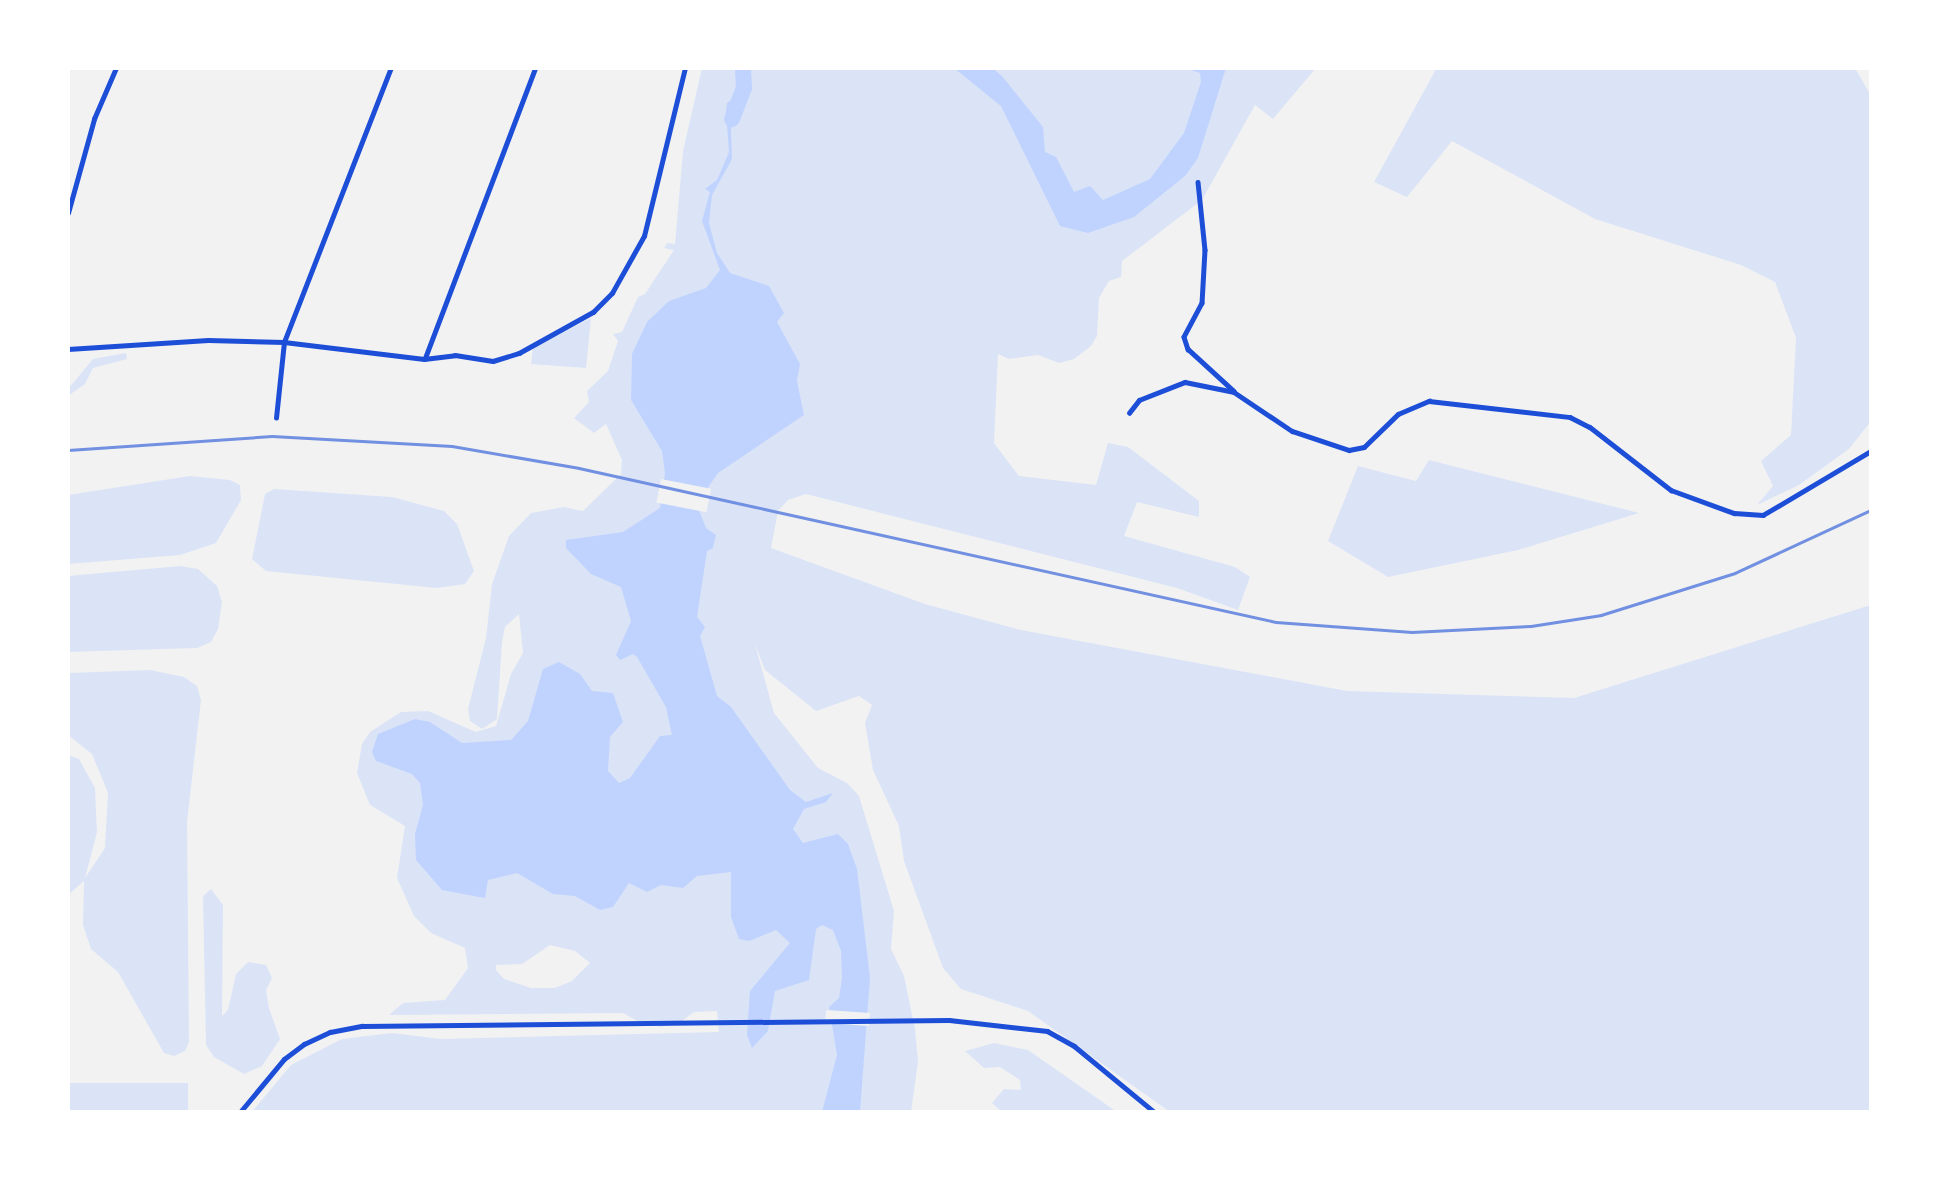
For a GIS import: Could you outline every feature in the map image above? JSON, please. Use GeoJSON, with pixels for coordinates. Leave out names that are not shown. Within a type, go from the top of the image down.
{"type":"FeatureCollection","features":[{"type":"Feature","properties":{"kind":"street"},"geometry":{"type":"LineString","coordinates":[[68,213],[94,119],[116,68]]}},
{"type":"Feature","properties":{"kind":"street"},"geometry":{"type":"LineString","coordinates":[[276,418],[284,342],[391,68]]}},
{"type":"Feature","properties":{"kind":"street"},"geometry":{"type":"LineString","coordinates":[[424,359],[535,68]]}},
{"type":"Feature","properties":{"kind":"street"},"geometry":{"type":"LineString","coordinates":[[68,349],[208,340],[284,342],[424,359],[455,355],[493,362],[519,353],[593,312],[612,293],[644,236],[685,68]]}},
{"type":"Feature","properties":{"kind":"street"},"geometry":{"type":"LineString","coordinates":[[1198,182],[1205,250],[1202,303],[1184,337],[1188,349],[1234,392],[1292,431],[1349,450],[1364,447],[1398,414],[1429,401],[1570,417],[1590,427],[1671,490],[1734,513],[1763,514],[1871,452]]}},
{"type":"Feature","properties":{"kind":"street"},"geometry":{"type":"LineString","coordinates":[[1129,413],[1139,400],[1175,382],[1234,392]]}},
{"type":"Feature","properties":{"kind":"street"},"geometry":{"type":"LineString","coordinates":[[240,1112],[275,1069],[304,1044],[330,1032],[362,1026],[901,1020],[975,1020],[1047,1031],[1073,1046],[1154,1112]]}},
{"type":"Feature","properties":{"kind":"shaded area"},"geometry":{"type":"Polygon","coordinates":[[[702,68],[1316,68],[1273,119],[1255,105],[1202,200],[1122,261],[1121,277],[1109,281],[1099,298],[1097,336],[1091,346],[1074,359],[1059,363],[1038,355],[1009,359],[998,354],[994,443],[1019,476],[1096,485],[1108,443],[1128,447],[1199,501],[1199,517],[1137,502],[1124,536],[1235,567],[1250,577],[1238,610],[1177,588],[806,494],[788,500],[778,511],[771,548],[925,604],[1021,630],[1347,691],[1574,698],[1871,605],[1871,1112],[1170,1112],[1028,1011],[961,989],[943,968],[904,861],[899,826],[873,770],[865,723],[872,705],[859,696],[816,711],[765,670],[755,644],[774,713],[818,768],[847,783],[859,796],[894,911],[891,949],[904,976],[915,1029],[918,1062],[911,1112],[252,1112],[291,1065],[342,1039],[392,1033],[441,1039],[719,1032],[717,1011],[694,1012],[679,1023],[661,1027],[639,1022],[623,1013],[389,1015],[403,1003],[445,1000],[468,968],[465,948],[431,933],[414,916],[397,878],[405,826],[370,805],[357,773],[362,744],[370,732],[401,712],[428,711],[476,732],[496,726],[511,674],[523,653],[519,614],[505,627],[497,719],[482,729],[470,721],[468,709],[486,638],[492,584],[509,536],[531,513],[564,507],[583,511],[621,474],[622,460],[606,424],[594,433],[574,418],[589,402],[587,391],[608,371],[618,341],[613,334],[622,332],[638,297],[645,294],[674,250],[664,248],[667,243],[675,244],[683,151],[702,68]],[[550,945],[522,964],[496,965],[496,970],[504,979],[531,988],[555,988],[572,981],[590,963],[575,951],[550,945]]]}},
{"type":"Feature","properties":{"kind":"shaded area"},"geometry":{"type":"Polygon","coordinates":[[[1429,68],[1855,68],[1871,96],[1871,421],[1849,449],[1799,485],[1757,505],[1773,486],[1761,461],[1791,435],[1796,338],[1775,282],[1741,265],[1595,219],[1452,141],[1407,197],[1374,182],[1435,71],[1429,68]]]}},
{"type":"Feature","properties":{"kind":"shaded area"},"geometry":{"type":"Polygon","coordinates":[[[591,318],[586,368],[531,364],[533,348],[591,318]]]}},
{"type":"Feature","properties":{"kind":"shaded area"},"geometry":{"type":"Polygon","coordinates":[[[126,353],[127,359],[93,368],[85,384],[68,396],[68,389],[93,359],[126,353]]]}},
{"type":"Feature","properties":{"kind":"shaded area"},"geometry":{"type":"Polygon","coordinates":[[[1429,460],[1639,513],[1518,550],[1388,577],[1328,541],[1358,466],[1416,481],[1429,460]]]}},
{"type":"Feature","properties":{"kind":"shaded area"},"geometry":{"type":"Polygon","coordinates":[[[190,476],[230,480],[240,485],[241,500],[216,543],[180,555],[68,564],[68,495],[190,476]]]}},
{"type":"Feature","properties":{"kind":"shaded area"},"geometry":{"type":"Polygon","coordinates":[[[274,489],[392,497],[444,511],[457,524],[474,571],[465,584],[437,588],[266,571],[252,559],[265,494],[274,489]]]}},
{"type":"Feature","properties":{"kind":"shaded area"},"geometry":{"type":"Polygon","coordinates":[[[180,566],[198,569],[217,586],[222,602],[218,629],[211,642],[197,648],[68,652],[68,576],[180,566]]]}},
{"type":"Feature","properties":{"kind":"shaded area"},"geometry":{"type":"Polygon","coordinates":[[[150,670],[184,677],[197,686],[201,700],[187,822],[189,1042],[185,1051],[174,1056],[164,1053],[118,972],[91,949],[83,925],[84,881],[68,895],[68,755],[79,759],[95,788],[97,832],[85,878],[105,848],[108,793],[92,754],[68,735],[68,673],[150,670]]]}},
{"type":"Feature","properties":{"kind":"shaded area"},"geometry":{"type":"Polygon","coordinates":[[[211,889],[223,905],[222,1016],[228,1010],[236,974],[248,962],[266,965],[272,978],[266,990],[280,1039],[262,1066],[244,1074],[214,1057],[206,1045],[203,896],[211,889]]]}},
{"type":"Feature","properties":{"kind":"shaded area"},"geometry":{"type":"Polygon","coordinates":[[[994,1043],[1028,1050],[1117,1112],[1002,1112],[992,1103],[1004,1089],[1021,1090],[1020,1080],[1000,1067],[984,1068],[965,1051],[994,1043]]]}},
{"type":"Feature","properties":{"kind":"shaded area"},"geometry":{"type":"Polygon","coordinates":[[[68,1083],[188,1083],[188,1112],[68,1112],[68,1083]]]}},
{"type":"Feature","properties":{"kind":"water"},"geometry":{"type":"Polygon","coordinates":[[[739,68],[747,73],[731,130],[732,159],[712,195],[709,223],[717,253],[730,273],[769,286],[784,313],[777,322],[800,364],[797,381],[804,415],[718,473],[709,486],[698,508],[706,528],[716,535],[713,548],[707,551],[697,617],[705,627],[700,636],[717,696],[731,707],[790,790],[806,802],[833,793],[826,802],[804,809],[793,829],[803,843],[838,834],[848,844],[857,869],[870,978],[860,1112],[822,1112],[837,1055],[829,1007],[839,998],[842,978],[841,951],[833,930],[822,925],[816,929],[809,980],[775,991],[768,1031],[752,1048],[747,1035],[750,991],[790,943],[776,930],[749,941],[739,939],[731,917],[731,872],[697,876],[683,888],[661,885],[647,892],[629,883],[613,907],[600,910],[575,896],[553,894],[517,873],[488,880],[485,898],[442,890],[416,860],[415,834],[423,805],[420,783],[412,774],[376,761],[372,752],[378,734],[415,719],[430,722],[462,743],[511,740],[528,721],[543,669],[559,662],[580,674],[592,691],[613,693],[623,722],[610,737],[608,771],[619,783],[630,778],[660,736],[672,735],[666,707],[637,657],[633,654],[620,660],[616,655],[631,621],[621,587],[591,574],[566,548],[566,540],[623,532],[660,508],[665,473],[662,451],[631,400],[632,354],[647,322],[669,301],[706,288],[720,270],[702,221],[710,192],[705,189],[717,180],[729,152],[726,111],[727,103],[739,94],[739,68]]]}},
{"type":"Feature","properties":{"kind":"water"},"geometry":{"type":"Polygon","coordinates":[[[954,68],[992,68],[1002,76],[1043,127],[1045,152],[1056,157],[1074,192],[1090,186],[1103,200],[1150,179],[1184,133],[1201,82],[1200,73],[1185,68],[1226,68],[1198,158],[1185,176],[1134,217],[1088,233],[1060,226],[1001,106],[954,68]]]}},
{"type":"Feature","properties":{"kind":"pier"},"geometry":{"type":"Polygon","coordinates":[[[661,479],[711,489],[706,512],[656,503],[661,479]]]}},
{"type":"Feature","properties":{"kind":"pier"},"geometry":{"type":"Polygon","coordinates":[[[826,1010],[870,1013],[869,1026],[825,1023],[826,1010]]]}},
{"type":"Feature","properties":{"kind":"waterway"},"geometry":{"type":"LineString","coordinates":[[732,119],[744,88],[743,68]]}},
{"type":"Feature","properties":{"kind":"railway"},"geometry":{"type":"LineString","coordinates":[[68,450],[272,436],[452,446],[579,468],[1276,622],[1412,632],[1531,626],[1601,615],[1735,573],[1871,510]]}}]}
